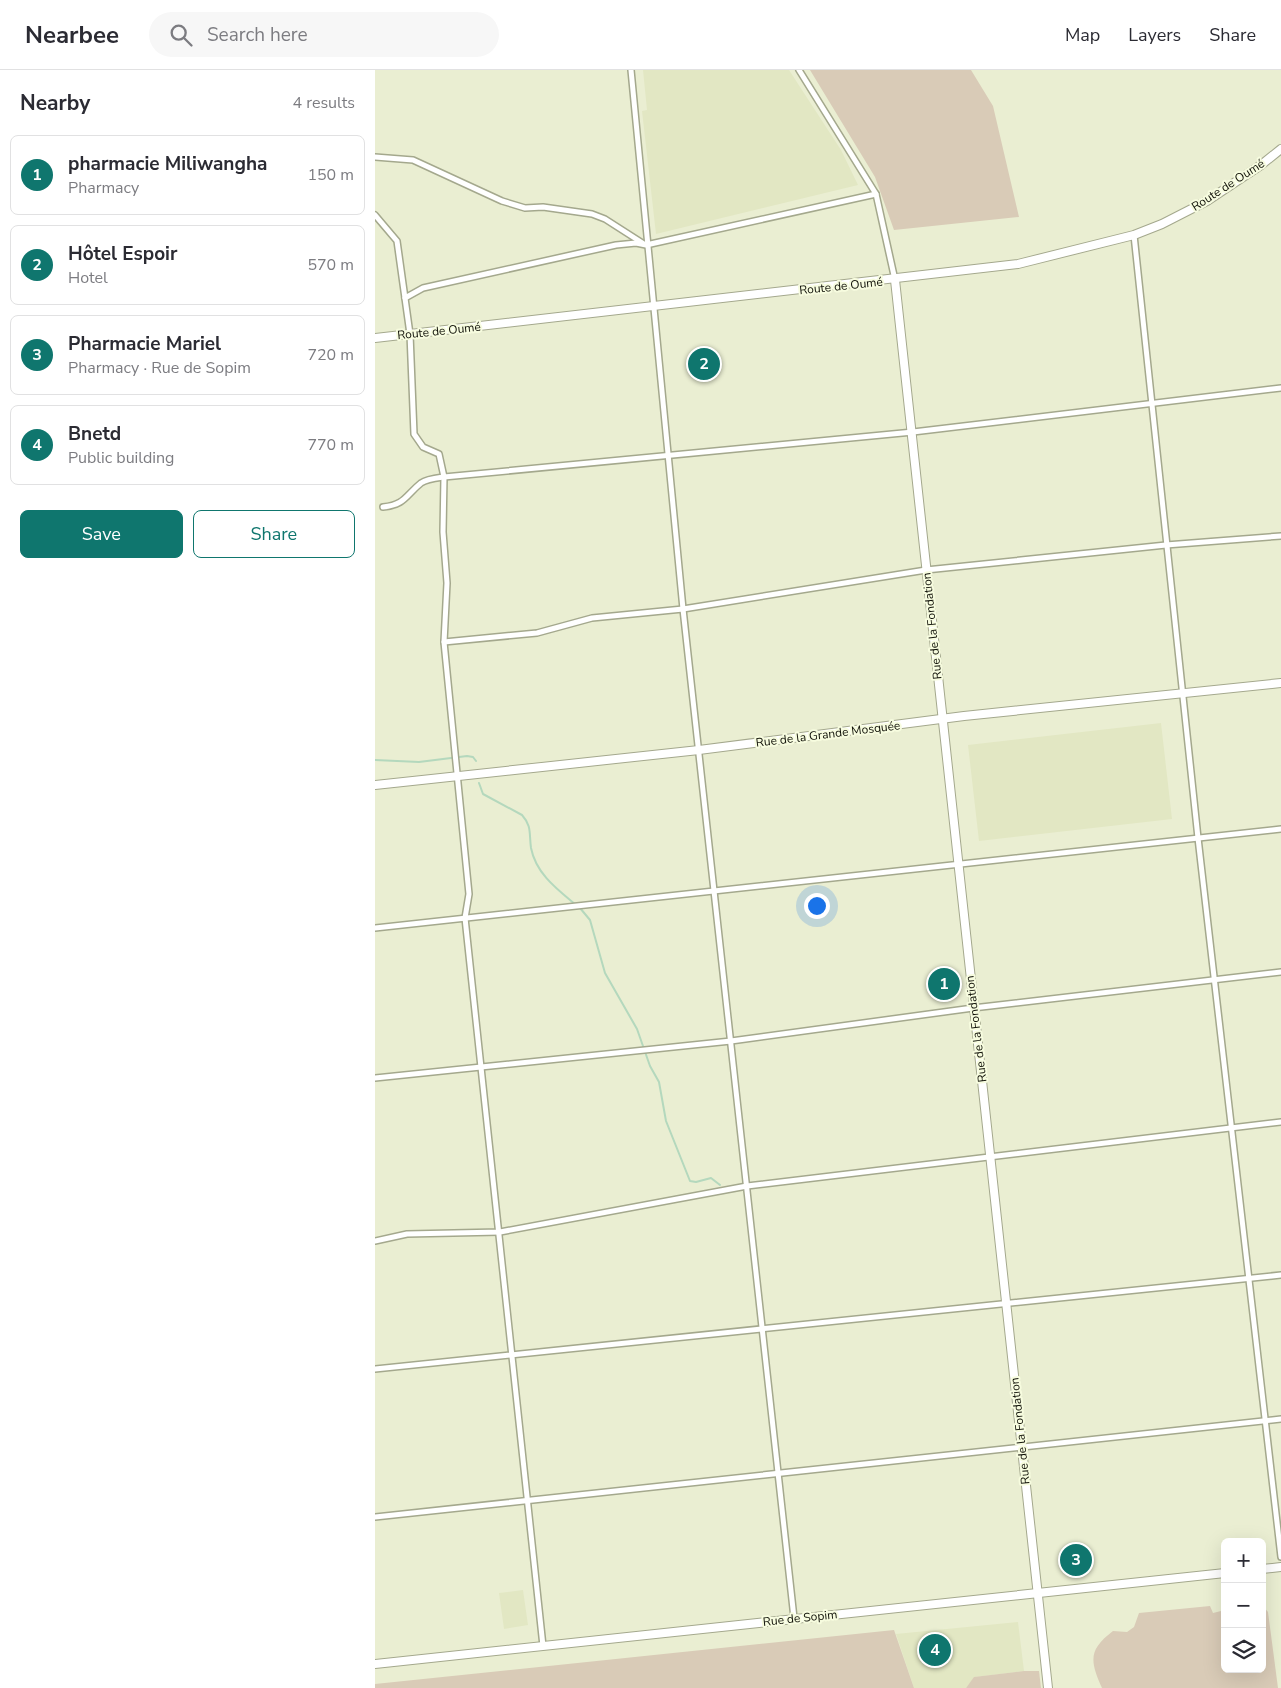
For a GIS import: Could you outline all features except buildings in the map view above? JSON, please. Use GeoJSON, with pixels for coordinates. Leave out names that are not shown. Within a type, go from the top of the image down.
{"type":"FeatureCollection","features":[{"type":"Feature","properties":{"kind":"street"},"geometry":{"type":"LineString","coordinates":[[631,70],[652,307],[683,609],[794,1618]]}},
{"type":"Feature","properties":{"kind":"street"},"geometry":{"type":"LineString","coordinates":[[799,70],[876,194],[895,280]]}},
{"type":"Feature","properties":{"kind":"street","name":"Route de Oumé"},"geometry":{"type":"LineString","coordinates":[[375,338],[895,280],[1018,264],[1134,235],[1207,201],[1261,165],[1281,149]]}},
{"type":"Feature","properties":{"kind":"street"},"geometry":{"type":"LineString","coordinates":[[375,158],[413,160],[428,165],[449,178],[502,201],[525,208],[543,207],[592,214],[605,219],[647,246]]}},
{"type":"Feature","properties":{"kind":"street"},"geometry":{"type":"LineString","coordinates":[[405,298],[423,288],[465,278],[616,245],[636,244],[647,246],[876,194]]}},
{"type":"Feature","properties":{"kind":"street"},"geometry":{"type":"LineString","coordinates":[[375,215],[397,241],[410,334],[415,434],[423,447],[439,454],[444,477],[443,532],[447,583],[444,642],[469,894],[465,918],[543,1646]]}},
{"type":"Feature","properties":{"kind":"street"},"geometry":{"type":"LineString","coordinates":[[1134,235],[1198,838],[1216,979],[1264,1421],[1281,1558]]}},
{"type":"Feature","properties":{"kind":"street","name":"Rue de la Fondation"},"geometry":{"type":"LineString","coordinates":[[895,280],[1048,1688]]}},
{"type":"Feature","properties":{"kind":"street"},"geometry":{"type":"LineString","coordinates":[[383,507],[393,506],[405,500],[423,482],[444,477],[913,432],[1281,388]]}},
{"type":"Feature","properties":{"kind":"street"},"geometry":{"type":"LineString","coordinates":[[444,642],[537,633],[592,618],[683,609],[926,570],[1166,545],[1281,536]]}},
{"type":"Feature","properties":{"kind":"street","name":"Rue de la Grande Mosquée"},"geometry":{"type":"LineString","coordinates":[[375,785],[699,750],[942,719],[1281,683]]}},
{"type":"Feature","properties":{"kind":"street"},"geometry":{"type":"LineString","coordinates":[[375,928],[1281,829]]}},
{"type":"Feature","properties":{"kind":"street"},"geometry":{"type":"LineString","coordinates":[[375,1078],[731,1041],[973,1008],[1281,972]]}},
{"type":"Feature","properties":{"kind":"street"},"geometry":{"type":"LineString","coordinates":[[375,1241],[407,1234],[500,1232],[747,1186],[1281,1122]]}},
{"type":"Feature","properties":{"kind":"street"},"geometry":{"type":"LineString","coordinates":[[375,1369],[1281,1275]]}},
{"type":"Feature","properties":{"kind":"street"},"geometry":{"type":"LineString","coordinates":[[375,1517],[1281,1419]]}},
{"type":"Feature","properties":{"kind":"street"},"geometry":{"type":"LineString","coordinates":[[1266,1569],[1281,1567]]}},
{"type":"Feature","properties":{"kind":"street","name":"Rue de Sopim"},"geometry":{"type":"LineString","coordinates":[[375,1664],[1221,1573]]}},
{"type":"Feature","properties":{"kind":"shaded area"},"geometry":{"type":"Polygon","coordinates":[[[643,70],[789,70],[841,150],[858,185],[656,234],[642,111],[647,110],[643,70]]]}},
{"type":"Feature","properties":{"kind":"shaded area"},"geometry":{"type":"Polygon","coordinates":[[[810,70],[971,70],[993,106],[1019,217],[894,230],[875,177],[810,70]]]}},
{"type":"Feature","properties":{"kind":"shaded area"},"geometry":{"type":"Polygon","coordinates":[[[1161,723],[1172,819],[979,841],[968,745],[1161,723]]]}},
{"type":"Feature","properties":{"kind":"shaded area"},"geometry":{"type":"Polygon","coordinates":[[[523,1590],[528,1625],[504,1629],[499,1593],[523,1590]]]}},
{"type":"Feature","properties":{"kind":"shaded area"},"geometry":{"type":"Polygon","coordinates":[[[1210,1606],[1213,1613],[1221,1611],[1221,1673],[1266,1673],[1266,1610],[1268,1612],[1278,1688],[1102,1688],[1095,1670],[1095,1650],[1113,1631],[1127,1632],[1134,1627],[1139,1613],[1210,1606]]]}},
{"type":"Feature","properties":{"kind":"shaded area"},"geometry":{"type":"Polygon","coordinates":[[[1018,1622],[1024,1671],[975,1677],[966,1688],[914,1688],[896,1634],[1018,1622]]]}},
{"type":"Feature","properties":{"kind":"shaded area"},"geometry":{"type":"Polygon","coordinates":[[[894,1630],[914,1688],[375,1688],[375,1684],[894,1630]]]}},
{"type":"Feature","properties":{"kind":"shaded area"},"geometry":{"type":"Polygon","coordinates":[[[1039,1671],[1041,1688],[966,1688],[974,1677],[1039,1671]]]}},
{"type":"Feature","properties":{"kind":"waterway"},"geometry":{"type":"LineString","coordinates":[[375,760],[419,762],[467,756],[473,757],[476,761]]}},
{"type":"Feature","properties":{"kind":"waterway"},"geometry":{"type":"LineString","coordinates":[[479,783],[483,794],[522,815],[529,827],[531,848],[538,866],[549,881],[576,905]]}},
{"type":"Feature","properties":{"kind":"waterway"},"geometry":{"type":"LineString","coordinates":[[580,908],[590,920],[605,973],[637,1029],[650,1066],[659,1082],[666,1121],[690,1181],[696,1182],[711,1178],[720,1185]]}},
{"type":"Feature","properties":{"kind":"place","name":"Hôtel Espoir"},"geometry":{"type":"Point","coordinates":[704,364]}},
{"type":"Feature","properties":{"kind":"place","name":"pharmacie Miliwangha"},"geometry":{"type":"Point","coordinates":[944,984]}},
{"type":"Feature","properties":{"kind":"place","name":"Pharmacie Mariel"},"geometry":{"type":"Point","coordinates":[1076,1560]}},
{"type":"Feature","properties":{"kind":"place","name":"Bnetd"},"geometry":{"type":"Point","coordinates":[935,1650]}}]}
